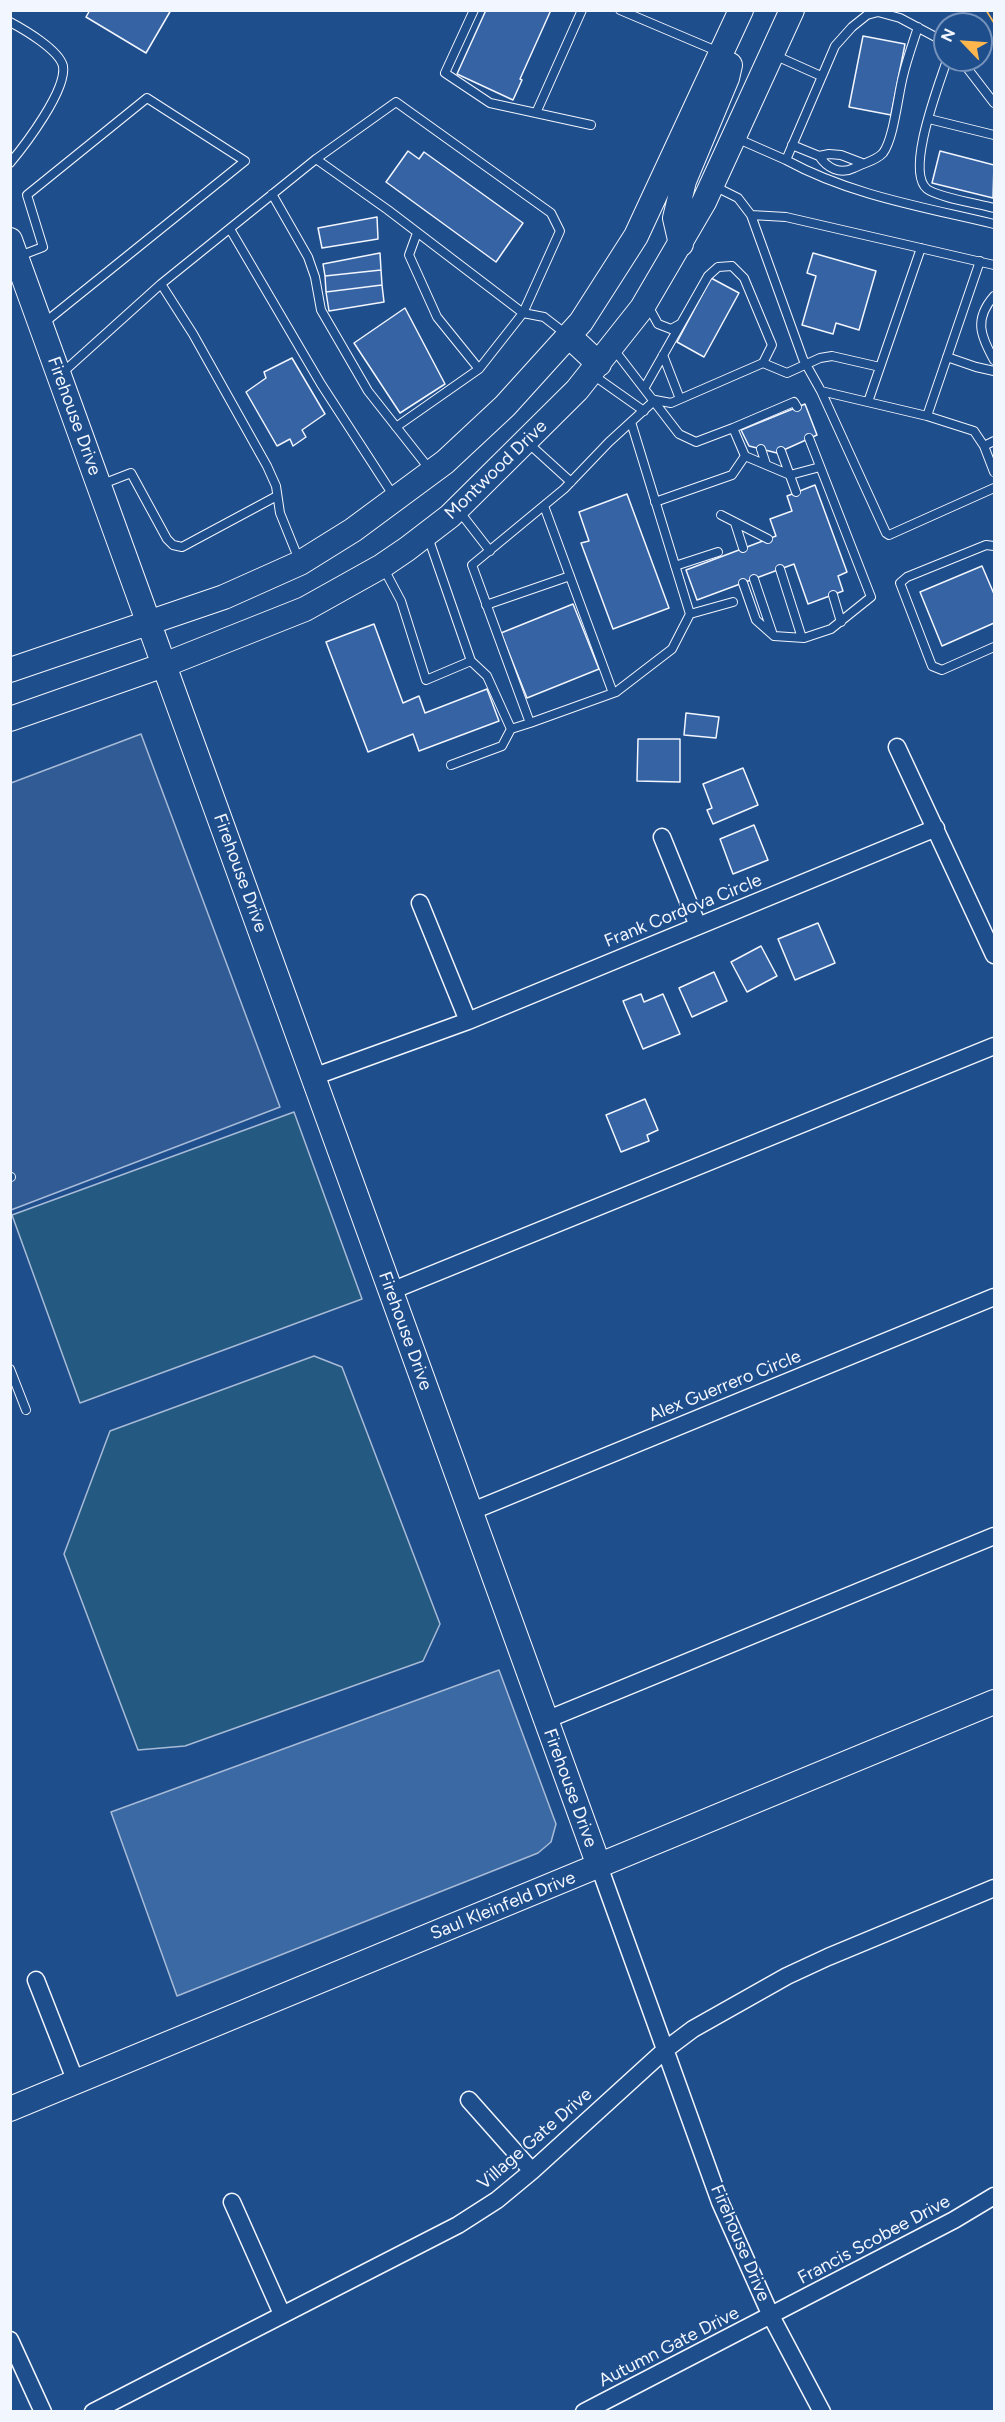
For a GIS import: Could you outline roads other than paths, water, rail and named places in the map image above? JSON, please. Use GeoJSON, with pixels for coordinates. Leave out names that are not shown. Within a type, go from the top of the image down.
{"type":"FeatureCollection","features":[{"type":"Feature","properties":{"kind":"main road"},"geometry":{"type":"LineString","coordinates":[[10,670],[224,597],[300,563],[353,530],[432,472],[505,406],[581,322],[636,236],[741,10]]}},
{"type":"Feature","properties":{"kind":"main road","name":"Montwood Drive"},"geometry":{"type":"LineString","coordinates":[[10,719],[164,665],[305,609],[382,566],[457,509],[601,362],[646,301],[681,244],[712,185],[732,136],[792,10]]}},
{"type":"Feature","properties":{"kind":"main road"},"geometry":{"type":"LineString","coordinates":[[681,244],[675,218],[684,181],[727,78],[729,61],[721,53]]}},
{"type":"Feature","properties":{"kind":"main road","name":"Firehouse Drive"},"geometry":{"type":"LineString","coordinates":[[13,247],[598,1866]]}},
{"type":"Feature","properties":{"kind":"main road"},"geometry":{"type":"LineString","coordinates":[[569,336],[601,362]]}},
{"type":"Feature","properties":{"kind":"main road","name":"Saul Kleinfeld Drive"},"geometry":{"type":"LineString","coordinates":[[10,2109],[994,1702]]}},
{"type":"Feature","properties":{"kind":"street"},"geometry":{"type":"LineString","coordinates":[[897,747],[994,955]]}},
{"type":"Feature","properties":{"kind":"street","name":"Frank Cordova Circle"},"geometry":{"type":"LineString","coordinates":[[313,1077],[468,1021],[936,828]]}},
{"type":"Feature","properties":{"kind":"street"},"geometry":{"type":"LineString","coordinates":[[662,837],[698,926]]}},
{"type":"Feature","properties":{"kind":"street"},"geometry":{"type":"LineString","coordinates":[[420,903],[468,1021]]}},
{"type":"Feature","properties":{"kind":"street"},"geometry":{"type":"LineString","coordinates":[[391,1291],[994,1046]]}},
{"type":"Feature","properties":{"kind":"street","name":"Alex Guerrero Circle"},"geometry":{"type":"LineString","coordinates":[[470,1512],[994,1297]]}},
{"type":"Feature","properties":{"kind":"street"},"geometry":{"type":"LineString","coordinates":[[546,1720],[994,1536]]}},
{"type":"Feature","properties":{"kind":"street","name":"Firehouse Drive"},"geometry":{"type":"LineString","coordinates":[[598,1866],[720,2202],[771,2316],[822,2412]]}},
{"type":"Feature","properties":{"kind":"street","name":"Village Gate Drive"},"geometry":{"type":"LineString","coordinates":[[93,2412],[458,2224],[497,2200],[665,2050],[693,2029],[788,1976],[828,1957],[994,1888]]}},
{"type":"Feature","properties":{"kind":"street"},"geometry":{"type":"LineString","coordinates":[[36,1980],[76,2082]]}},
{"type":"Feature","properties":{"kind":"street"},"geometry":{"type":"LineString","coordinates":[[469,2100],[532,2171]]}},
{"type":"Feature","properties":{"kind":"street","name":"Francis Scobee Drive"},"geometry":{"type":"LineString","coordinates":[[771,2316],[954,2220],[994,2196]]}},
{"type":"Feature","properties":{"kind":"street"},"geometry":{"type":"LineString","coordinates":[[231,2202],[282,2314]]}},
{"type":"Feature","properties":{"kind":"street","name":"Autumn Gate Drive"},"geometry":{"type":"LineString","coordinates":[[584,2412],[771,2316]]}},
{"type":"Feature","properties":{"kind":"street"},"geometry":{"type":"LineString","coordinates":[[10,2340],[44,2412]]}},
{"type":"Feature","properties":{"kind":"lane"},"geometry":{"type":"LineString","coordinates":[[474,10],[445,72],[490,103],[591,125]]}},
{"type":"Feature","properties":{"kind":"lane"},"geometry":{"type":"LineString","coordinates":[[536,113],[582,10]]}},
{"type":"Feature","properties":{"kind":"lane"},"geometry":{"type":"LineString","coordinates":[[620,10],[721,53]]}},
{"type":"Feature","properties":{"kind":"lane"},"geometry":{"type":"LineString","coordinates":[[786,160],[834,46],[852,27],[867,15],[878,12],[900,18],[933,35]]}},
{"type":"Feature","properties":{"kind":"lane"},"geometry":{"type":"LineString","coordinates":[[10,22],[58,56],[63,67],[61,85],[51,104],[10,163]]}},
{"type":"Feature","properties":{"kind":"lane"},"geometry":{"type":"LineString","coordinates":[[792,145],[819,156],[833,169],[847,172],[873,160],[883,152],[918,27]]}},
{"type":"Feature","properties":{"kind":"lane"},"geometry":{"type":"LineString","coordinates":[[771,54],[822,76]]}},
{"type":"Feature","properties":{"kind":"lane"},"geometry":{"type":"LineString","coordinates":[[943,72],[918,160],[919,178],[928,189],[994,208]]}},
{"type":"Feature","properties":{"kind":"lane"},"geometry":{"type":"LineString","coordinates":[[970,72],[994,103]]}},
{"type":"Feature","properties":{"kind":"lane"},"geometry":{"type":"LineString","coordinates":[[13,247],[43,247],[27,195],[147,98],[245,161],[41,325]]}},
{"type":"Feature","properties":{"kind":"lane"},"geometry":{"type":"LineString","coordinates":[[59,375],[160,284],[316,159],[396,102],[551,213],[560,231],[523,314],[479,369],[396,427]]}},
{"type":"Feature","properties":{"kind":"lane"},"geometry":{"type":"LineString","coordinates":[[929,119],[994,135]]}},
{"type":"Feature","properties":{"kind":"lane"},"geometry":{"type":"LineString","coordinates":[[732,136],[833,183],[994,224]]}},
{"type":"Feature","properties":{"kind":"lane"},"geometry":{"type":"LineString","coordinates":[[819,156],[842,155],[862,164]]}},
{"type":"Feature","properties":{"kind":"lane"},"geometry":{"type":"LineString","coordinates":[[316,159],[388,210],[523,314],[544,317],[569,336]]}},
{"type":"Feature","properties":{"kind":"lane"},"geometry":{"type":"LineString","coordinates":[[712,185],[738,198],[750,215],[806,365],[821,391],[886,533],[889,535],[994,488]]}},
{"type":"Feature","properties":{"kind":"lane"},"geometry":{"type":"LineString","coordinates":[[272,194],[308,257],[315,277],[321,310],[368,390],[432,472]]}},
{"type":"Feature","properties":{"kind":"lane"},"geometry":{"type":"LineString","coordinates":[[750,215],[786,218],[994,265]]}},
{"type":"Feature","properties":{"kind":"lane"},"geometry":{"type":"LineString","coordinates":[[230,229],[321,384],[396,498]]}},
{"type":"Feature","properties":{"kind":"lane"},"geometry":{"type":"LineString","coordinates":[[417,232],[408,255],[437,317],[479,369]]}},
{"type":"Feature","properties":{"kind":"lane"},"geometry":{"type":"LineString","coordinates":[[868,402],[921,248]]}},
{"type":"Feature","properties":{"kind":"lane"},"geometry":{"type":"LineString","coordinates":[[927,416],[980,261]]}},
{"type":"Feature","properties":{"kind":"lane"},"geometry":{"type":"LineString","coordinates":[[645,387],[708,276],[718,267],[732,266],[744,278],[772,345],[763,363],[671,403],[655,400]]}},
{"type":"Feature","properties":{"kind":"lane"},"geometry":{"type":"LineString","coordinates":[[160,284],[193,334],[267,466],[280,513],[300,563]]}},
{"type":"Feature","properties":{"kind":"lane"},"geometry":{"type":"LineString","coordinates":[[994,296],[981,315],[980,326],[994,360]]}},
{"type":"Feature","properties":{"kind":"lane"},"geometry":{"type":"LineString","coordinates":[[646,301],[658,324],[671,329],[681,324]]}},
{"type":"Feature","properties":{"kind":"lane"},"geometry":{"type":"LineString","coordinates":[[663,355],[680,399]]}},
{"type":"Feature","properties":{"kind":"lane"},"geometry":{"type":"LineString","coordinates":[[763,363],[787,373],[820,358],[832,356],[880,367]]}},
{"type":"Feature","properties":{"kind":"lane"},"geometry":{"type":"LineString","coordinates":[[947,357],[994,371]]}},
{"type":"Feature","properties":{"kind":"lane"},"geometry":{"type":"LineString","coordinates":[[601,362],[645,387],[679,434],[696,442],[751,423],[794,402],[797,407]]}},
{"type":"Feature","properties":{"kind":"lane"},"geometry":{"type":"LineString","coordinates":[[601,362],[644,411]]}},
{"type":"Feature","properties":{"kind":"lane"},"geometry":{"type":"LineString","coordinates":[[821,391],[927,416],[974,431],[984,446],[994,472]]}},
{"type":"Feature","properties":{"kind":"lane"},"geometry":{"type":"LineString","coordinates":[[530,723],[472,565],[571,482],[655,400]]}},
{"type":"Feature","properties":{"kind":"lane"},"geometry":{"type":"LineString","coordinates":[[451,765],[502,746],[511,729],[613,693],[672,649],[690,614],[631,422]]}},
{"type":"Feature","properties":{"kind":"lane"},"geometry":{"type":"LineString","coordinates":[[733,428],[745,456],[790,475],[820,466]]}},
{"type":"Feature","properties":{"kind":"lane"},"geometry":{"type":"LineString","coordinates":[[743,583],[756,620],[774,636],[802,638],[831,629],[871,597],[809,438]]}},
{"type":"Feature","properties":{"kind":"lane"},"geometry":{"type":"LineString","coordinates":[[526,441],[571,482]]}},
{"type":"Feature","properties":{"kind":"lane"},"geometry":{"type":"LineString","coordinates":[[984,446],[994,441]]}},
{"type":"Feature","properties":{"kind":"lane"},"geometry":{"type":"LineString","coordinates":[[760,449],[766,464]]}},
{"type":"Feature","properties":{"kind":"lane"},"geometry":{"type":"LineString","coordinates":[[781,451],[796,492]]}},
{"type":"Feature","properties":{"kind":"lane"},"geometry":{"type":"LineString","coordinates":[[656,502],[732,475],[745,456]]}},
{"type":"Feature","properties":{"kind":"lane"},"geometry":{"type":"LineString","coordinates":[[99,485],[131,474],[167,539],[173,545],[182,547],[277,496]]}},
{"type":"Feature","properties":{"kind":"lane"},"geometry":{"type":"LineString","coordinates":[[544,506],[613,693]]}},
{"type":"Feature","properties":{"kind":"lane"},"geometry":{"type":"LineString","coordinates":[[457,509],[490,550]]}},
{"type":"Feature","properties":{"kind":"lane"},"geometry":{"type":"LineString","coordinates":[[721,515],[768,539]]}},
{"type":"Feature","properties":{"kind":"lane"},"geometry":{"type":"LineString","coordinates":[[735,523],[743,548]]}},
{"type":"Feature","properties":{"kind":"lane"},"geometry":{"type":"LineString","coordinates":[[426,534],[471,661],[487,676],[511,729]]}},
{"type":"Feature","properties":{"kind":"lane"},"geometry":{"type":"LineString","coordinates":[[994,546],[986,545],[907,577],[900,583],[932,666],[942,670],[994,647]]}},
{"type":"Feature","properties":{"kind":"lane"},"geometry":{"type":"LineString","coordinates":[[675,566],[718,552]]}},
{"type":"Feature","properties":{"kind":"lane"},"geometry":{"type":"LineString","coordinates":[[382,566],[401,601],[426,680],[471,661]]}},
{"type":"Feature","properties":{"kind":"lane"},"geometry":{"type":"LineString","coordinates":[[780,569],[802,638]]}},
{"type":"Feature","properties":{"kind":"lane"},"geometry":{"type":"LineString","coordinates":[[486,605],[570,576]]}},
{"type":"Feature","properties":{"kind":"lane"},"geometry":{"type":"LineString","coordinates":[[754,579],[774,636]]}},
{"type":"Feature","properties":{"kind":"lane"},"geometry":{"type":"LineString","coordinates":[[833,595],[841,622]]}},
{"type":"Feature","properties":{"kind":"lane"},"geometry":{"type":"LineString","coordinates":[[690,614],[734,602]]}},
{"type":"Feature","properties":{"kind":"lane"},"geometry":{"type":"LineString","coordinates":[[10,1369],[26,1410]]}}]}
